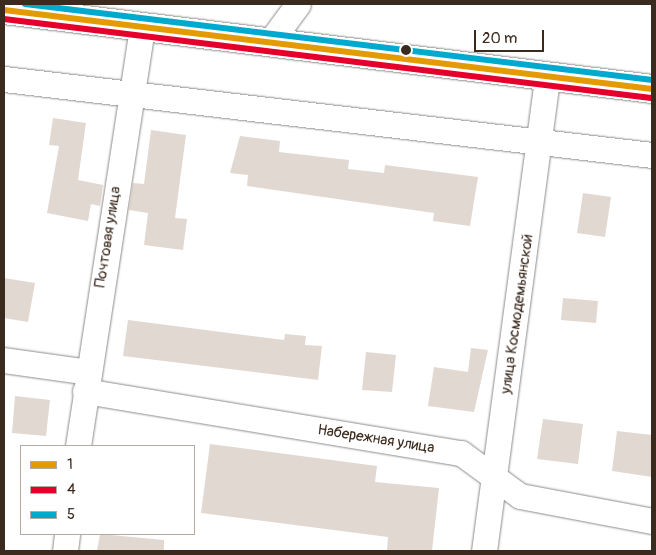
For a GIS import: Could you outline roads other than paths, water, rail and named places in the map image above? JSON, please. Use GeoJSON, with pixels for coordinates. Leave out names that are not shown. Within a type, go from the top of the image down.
{"type":"FeatureCollection","features":[{"type":"Feature","properties":{"kind":"main road"},"geometry":{"type":"LineString","coordinates":[[4,10],[652,89]]}},
{"type":"Feature","properties":{"kind":"street"},"geometry":{"type":"LineString","coordinates":[[270,42],[298,4]]}},
{"type":"Feature","properties":{"kind":"street","name":"Почтовая улица"},"geometry":{"type":"LineString","coordinates":[[78,445],[129,95],[142,28]]}},
{"type":"Feature","properties":{"kind":"street","name":"улица Космодемьянской"},"geometry":{"type":"LineString","coordinates":[[484,551],[541,140],[547,77]]}},
{"type":"Feature","properties":{"kind":"street"},"geometry":{"type":"LineString","coordinates":[[4,79],[129,95],[541,140],[652,155]]}},
{"type":"Feature","properties":{"kind":"street","name":"Набережная улица"},"geometry":{"type":"LineString","coordinates":[[4,360],[86,381],[461,453],[494,479],[520,496],[652,521]]}},
{"type":"Feature","properties":{"kind":"street"},"geometry":{"type":"LineString","coordinates":[[65,551],[67,535]]}}]}
